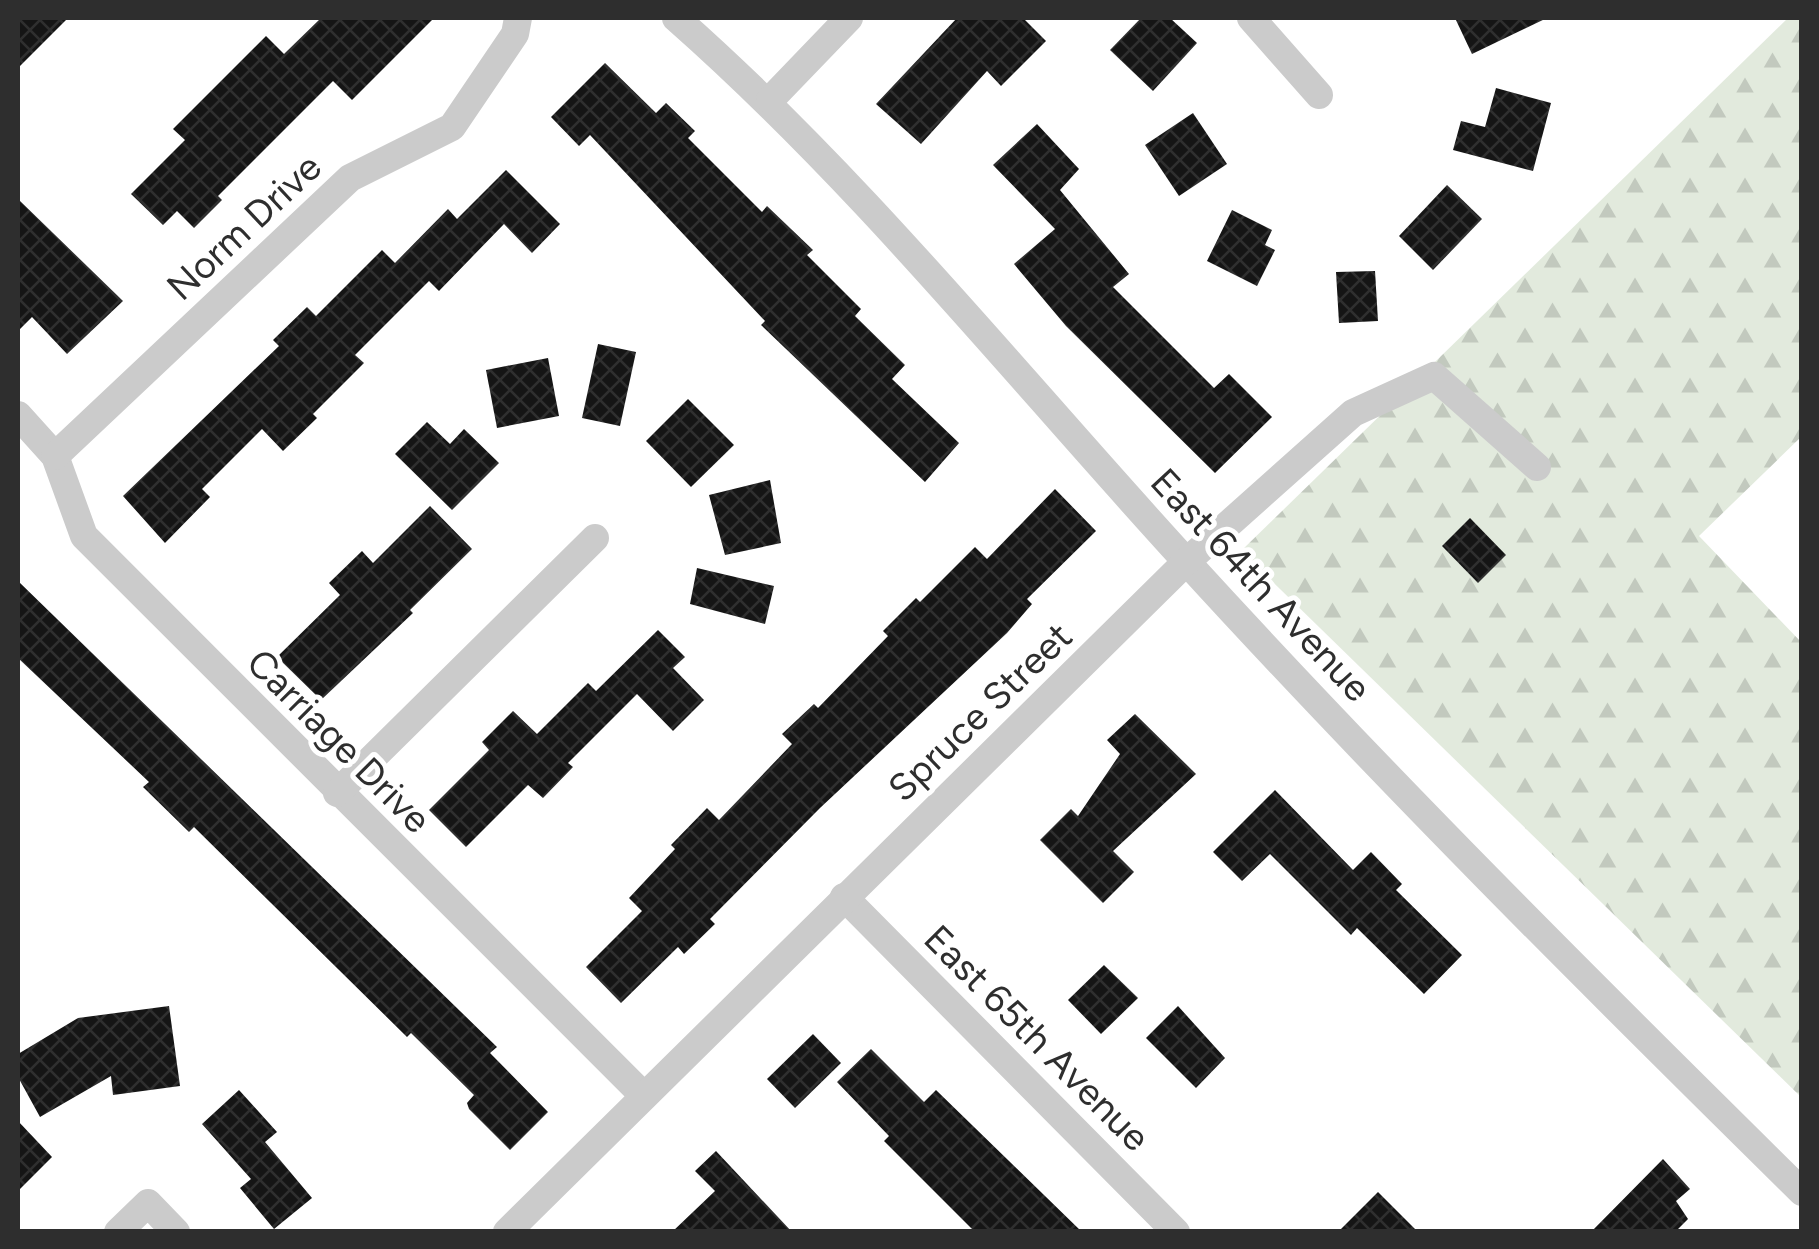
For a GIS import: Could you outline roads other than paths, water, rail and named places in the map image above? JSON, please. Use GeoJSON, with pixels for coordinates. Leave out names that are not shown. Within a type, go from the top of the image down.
{"type":"FeatureCollection","features":[{"type":"Feature","properties":{"kind":"street","name":"Norm Drive"},"geometry":{"type":"LineString","coordinates":[[55,456],[350,178],[452,127],[515,34],[518,18]]}},
{"type":"Feature","properties":{"kind":"street","name":"East 64th Avenue"},"geometry":{"type":"LineString","coordinates":[[676,18],[770,100],[1186,562],[1474,868],[1802,1192]]}},
{"type":"Feature","properties":{"kind":"street"},"geometry":{"type":"LineString","coordinates":[[770,100],[848,18]]}},
{"type":"Feature","properties":{"kind":"street"},"geometry":{"type":"LineString","coordinates":[[1251,18],[1319,95]]}},
{"type":"Feature","properties":{"kind":"street","name":"Spruce Street"},"geometry":{"type":"LineString","coordinates":[[506,1232],[1186,562],[1353,413],[1434,376],[1538,467]]}},
{"type":"Feature","properties":{"kind":"street","name":"Carriage Drive"},"geometry":{"type":"LineString","coordinates":[[18,415],[55,456],[84,536],[644,1096]]}},
{"type":"Feature","properties":{"kind":"street"},"geometry":{"type":"LineString","coordinates":[[337,793],[595,538]]}},
{"type":"Feature","properties":{"kind":"street","name":"East 65th Avenue"},"geometry":{"type":"LineString","coordinates":[[844,897],[1176,1232]]}},
{"type":"Feature","properties":{"kind":"street"},"geometry":{"type":"LineString","coordinates":[[118,1232],[148,1203],[176,1232]]}}]}
